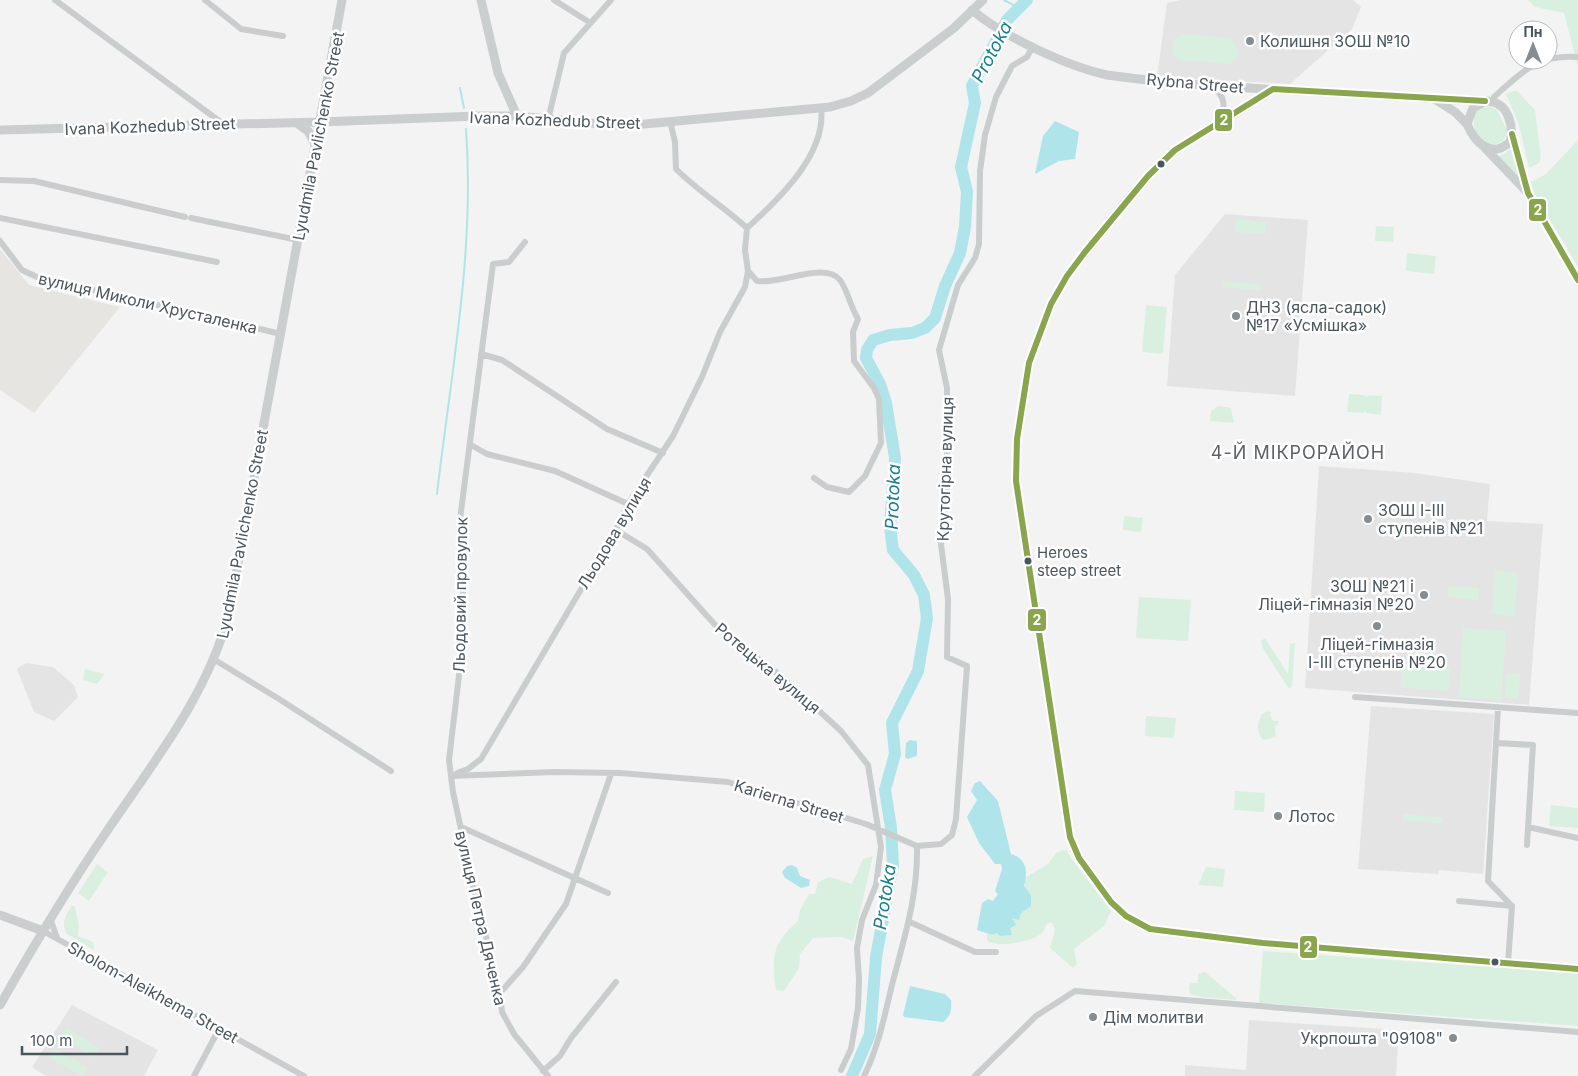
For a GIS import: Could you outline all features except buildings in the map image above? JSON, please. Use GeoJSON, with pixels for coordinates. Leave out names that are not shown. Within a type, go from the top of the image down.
{"type":"FeatureCollection","features":[{"type":"Feature","properties":{"kind":"street"},"geometry":{"type":"LineString","coordinates":[[55,0],[222,123]]}},
{"type":"Feature","properties":{"kind":"street"},"geometry":{"type":"LineString","coordinates":[[205,0],[242,29],[283,36]]}},
{"type":"Feature","properties":{"kind":"street"},"geometry":{"type":"LineString","coordinates":[[481,0],[498,73],[517,116]]}},
{"type":"Feature","properties":{"kind":"street"},"geometry":{"type":"LineString","coordinates":[[554,0],[589,22]]}},
{"type":"Feature","properties":{"kind":"street"},"geometry":{"type":"LineString","coordinates":[[548,120],[564,53],[589,22],[611,0]]}},
{"type":"Feature","properties":{"kind":"street","name":"Ivana Kozhedub Street"},"geometry":{"type":"LineString","coordinates":[[0,130],[517,116],[622,126],[821,108],[851,102],[868,94],[954,28],[983,0]]}},
{"type":"Feature","properties":{"kind":"street","name":"Lyudmila Pavlichenko Street"},"geometry":{"type":"LineString","coordinates":[[0,1005],[50,918],[189,706],[214,660],[229,613],[342,3]]}},
{"type":"Feature","properties":{"kind":"street","name":"Rybna Street"},"geometry":{"type":"LineString","coordinates":[[972,10],[991,26],[1098,73],[1210,85],[1489,102]]}},
{"type":"Feature","properties":{"kind":"street","name":"Крутогірна вулиця"},"geometry":{"type":"LineString","coordinates":[[917,846],[940,844],[952,835],[967,666],[946,657],[948,599],[941,544],[947,495],[947,388],[939,350],[958,285],[975,258],[979,244],[980,172],[984,135],[996,97],[1012,66],[1027,57],[1033,46]]}},
{"type":"Feature","properties":{"kind":"street"},"geometry":{"type":"LineString","coordinates":[[1489,102],[1504,108],[1512,126],[1510,142],[1500,149],[1491,150],[1476,142],[1467,124],[1473,108],[1489,102],[1531,64],[1564,56],[1578,57]]}},
{"type":"Feature","properties":{"kind":"street"},"geometry":{"type":"LineString","coordinates":[[1210,85],[1220,92],[1224,100],[1222,120]]}},
{"type":"Feature","properties":{"kind":"street"},"geometry":{"type":"LineString","coordinates":[[1273,89],[1175,150],[1148,176],[1067,276],[1051,304],[1029,363],[1016,439],[1016,481],[1070,837],[1079,858],[1111,902],[1126,916],[1150,929],[1263,942],[1578,969]]}},
{"type":"Feature","properties":{"kind":"street","name":"Rybna Street"},"geometry":{"type":"LineString","coordinates":[[1433,99],[1455,112],[1467,124]]}},
{"type":"Feature","properties":{"kind":"street"},"geometry":{"type":"LineString","coordinates":[[324,101],[327,112],[332,118],[339,121]]}},
{"type":"Feature","properties":{"kind":"street"},"geometry":{"type":"LineString","coordinates":[[324,101],[319,112],[301,122],[316,141],[323,129],[339,121]]}},
{"type":"Feature","properties":{"kind":"street"},"geometry":{"type":"LineString","coordinates":[[670,121],[676,142],[676,168],[688,181],[722,205],[747,228],[784,194],[805,164],[822,118],[821,108]]}},
{"type":"Feature","properties":{"kind":"street"},"geometry":{"type":"LineString","coordinates":[[1512,134],[1528,193]]}},
{"type":"Feature","properties":{"kind":"street"},"geometry":{"type":"LineString","coordinates":[[1484,147],[1528,193],[1578,280]]}},
{"type":"Feature","properties":{"kind":"street"},"geometry":{"type":"LineString","coordinates":[[0,180],[34,181],[188,218],[298,240]]}},
{"type":"Feature","properties":{"kind":"street"},"geometry":{"type":"LineString","coordinates":[[0,218],[217,262]]}},
{"type":"Feature","properties":{"kind":"street","name":"Льодова вулиця"},"geometry":{"type":"LineString","coordinates":[[452,776],[468,769],[481,759],[616,530],[628,504],[663,453],[702,377],[720,332],[745,287],[748,271],[745,250],[747,228]]}},
{"type":"Feature","properties":{"kind":"street","name":"вулиця Миколи Хрусталенка"},"geometry":{"type":"LineString","coordinates":[[0,241],[22,270],[37,278],[281,334]]}},
{"type":"Feature","properties":{"kind":"street","name":"Льодовий провулок"},"geometry":{"type":"LineString","coordinates":[[452,776],[449,760],[460,676],[463,594],[460,519],[493,264],[509,262],[525,242]]}},
{"type":"Feature","properties":{"kind":"street"},"geometry":{"type":"LineString","coordinates":[[748,271],[756,281],[768,283],[814,271],[829,274],[840,279],[858,319],[853,332],[854,361],[874,388],[878,399],[881,443],[865,476],[848,492],[827,487],[814,478]]}},
{"type":"Feature","properties":{"kind":"street"},"geometry":{"type":"LineString","coordinates":[[482,354],[502,360],[607,429],[663,453]]}},
{"type":"Feature","properties":{"kind":"street"},"geometry":{"type":"LineString","coordinates":[[471,445],[488,454],[555,471],[628,504]]}},
{"type":"Feature","properties":{"kind":"street","name":"Ротецька вулиця"},"geometry":{"type":"LineString","coordinates":[[616,530],[648,549],[717,627],[781,676],[841,731],[868,765],[878,831]]}},
{"type":"Feature","properties":{"kind":"street"},"geometry":{"type":"LineString","coordinates":[[214,660],[391,771]]}},
{"type":"Feature","properties":{"kind":"street"},"geometry":{"type":"LineString","coordinates":[[1355,697],[1578,713]]}},
{"type":"Feature","properties":{"kind":"street"},"geometry":{"type":"LineString","coordinates":[[1498,708],[1488,881],[1512,906],[1508,963]]}},
{"type":"Feature","properties":{"kind":"street"},"geometry":{"type":"LineString","coordinates":[[1496,743],[1533,745],[1527,845]]}},
{"type":"Feature","properties":{"kind":"street","name":"Karierna Street"},"geometry":{"type":"LineString","coordinates":[[452,776],[554,772],[728,782],[831,813],[917,846]]}},
{"type":"Feature","properties":{"kind":"street"},"geometry":{"type":"LineString","coordinates":[[500,993],[523,967],[550,931],[566,904],[611,774]]}},
{"type":"Feature","properties":{"kind":"street","name":"вулиця Петра Дяченка"},"geometry":{"type":"LineString","coordinates":[[452,776],[473,885],[500,993],[502,1012],[514,1034],[546,1073]]}},
{"type":"Feature","properties":{"kind":"street"},"geometry":{"type":"LineString","coordinates":[[1528,826],[1578,838]]}},
{"type":"Feature","properties":{"kind":"street"},"geometry":{"type":"LineString","coordinates":[[461,827],[575,880],[608,893]]}},
{"type":"Feature","properties":{"kind":"street"},"geometry":{"type":"LineString","coordinates":[[841,1070],[851,1049],[859,979],[857,948],[862,920],[876,885],[882,847],[878,831]]}},
{"type":"Feature","properties":{"kind":"street"},"geometry":{"type":"LineString","coordinates":[[864,1076],[876,1049],[910,922],[918,864],[917,846]]}},
{"type":"Feature","properties":{"kind":"street"},"geometry":{"type":"LineString","coordinates":[[1459,901],[1512,906]]}},
{"type":"Feature","properties":{"kind":"street","name":"Sholom-Aleikhema Street"},"geometry":{"type":"LineString","coordinates":[[0,915],[43,931],[304,1076]]}},
{"type":"Feature","properties":{"kind":"street"},"geometry":{"type":"LineString","coordinates":[[26,925],[36,925],[50,918],[58,939]]}},
{"type":"Feature","properties":{"kind":"street"},"geometry":{"type":"LineString","coordinates":[[910,922],[969,950],[996,952]]}},
{"type":"Feature","properties":{"kind":"street"},"geometry":{"type":"LineString","coordinates":[[26,925],[32,931],[35,944],[49,937],[58,939]]}},
{"type":"Feature","properties":{"kind":"street"},"geometry":{"type":"LineString","coordinates":[[546,1073],[560,1056],[571,1038],[616,982]]}},
{"type":"Feature","properties":{"kind":"street"},"geometry":{"type":"LineString","coordinates":[[975,1076],[1036,1016],[1075,991],[1578,1032]]}},
{"type":"Feature","properties":{"kind":"street"},"geometry":{"type":"LineString","coordinates":[[194,1076],[220,1029]]}},
{"type":"Feature","properties":{"kind":"shaded area","name":"Колишня ЗОШ №10"},"geometry":{"type":"Polygon","coordinates":[[[1180,0],[1353,0],[1361,7],[1352,29],[1290,84],[1157,77],[1167,3],[1180,0]]]}},
{"type":"Feature","properties":{"kind":"shaded area","name":"ДНЗ (ясла-садок) №17 «Усмішка»"},"geometry":{"type":"Polygon","coordinates":[[[1225,214],[1308,220],[1295,396],[1167,386],[1175,275],[1225,214]]]}},
{"type":"Feature","properties":{"kind":"shaded area"},"geometry":{"type":"Polygon","coordinates":[[[0,249],[29,285],[120,307],[34,413],[0,390],[0,249]]]}},
{"type":"Feature","properties":{"kind":"shaded area","name":"ЗОШ №21 і Ліцей-гімназія №20"},"geometry":{"type":"Polygon","coordinates":[[[1319,466],[1415,473],[1490,484],[1487,521],[1543,524],[1529,705],[1305,688],[1319,466]]]}},
{"type":"Feature","properties":{"kind":"shaded area"},"geometry":{"type":"Polygon","coordinates":[[[26,663],[53,667],[74,685],[78,697],[54,721],[34,712],[17,669],[26,663]]]}},
{"type":"Feature","properties":{"kind":"shaded area"},"geometry":{"type":"Polygon","coordinates":[[[1371,706],[1494,714],[1483,874],[1439,870],[1438,874],[1358,869],[1371,706]]]}},
{"type":"Feature","properties":{"kind":"shaded area"},"geometry":{"type":"Polygon","coordinates":[[[72,1005],[158,1050],[144,1076],[46,1076],[32,1067],[72,1005]]]}},
{"type":"Feature","properties":{"kind":"shaded area"},"geometry":{"type":"Polygon","coordinates":[[[1249,1020],[1399,1030],[1396,1076],[1185,1076],[1185,1065],[1246,1070],[1249,1020]]]}},
{"type":"Feature","properties":{"kind":"green space"},"geometry":{"type":"Polygon","coordinates":[[[1528,0],[1578,0],[1578,68],[1564,13],[1535,7],[1528,0]]]}},
{"type":"Feature","properties":{"kind":"green space"},"geometry":{"type":"Polygon","coordinates":[[[1183,34],[1231,38],[1238,51],[1236,60],[1230,64],[1180,60],[1173,54],[1173,47],[1175,39],[1183,34]]]}},
{"type":"Feature","properties":{"kind":"green space"},"geometry":{"type":"Polygon","coordinates":[[[1516,90],[1535,110],[1541,158],[1539,163],[1529,168],[1519,125],[1506,94],[1516,90]]]}},
{"type":"Feature","properties":{"kind":"green space"},"geometry":{"type":"Polygon","coordinates":[[[1489,106],[1497,110],[1508,132],[1503,141],[1491,146],[1476,133],[1474,118],[1474,113],[1482,107],[1489,106]]]}},
{"type":"Feature","properties":{"kind":"green space"},"geometry":{"type":"Polygon","coordinates":[[[1578,140],[1578,267],[1534,193],[1531,182],[1546,174],[1578,140]]]}},
{"type":"Feature","properties":{"kind":"green space"},"geometry":{"type":"Polygon","coordinates":[[[1513,148],[1521,179],[1498,157],[1513,148]]]}},
{"type":"Feature","properties":{"kind":"green space"},"geometry":{"type":"Polygon","coordinates":[[[1236,219],[1266,222],[1265,234],[1235,232],[1236,219]]]}},
{"type":"Feature","properties":{"kind":"green space"},"geometry":{"type":"Polygon","coordinates":[[[1376,226],[1394,227],[1393,242],[1375,241],[1376,226]]]}},
{"type":"Feature","properties":{"kind":"green space"},"geometry":{"type":"Polygon","coordinates":[[[1407,253],[1436,256],[1434,274],[1406,271],[1407,253]]]}},
{"type":"Feature","properties":{"kind":"green space"},"geometry":{"type":"Polygon","coordinates":[[[1223,282],[1261,284],[1261,290],[1222,287],[1223,282]]]}},
{"type":"Feature","properties":{"kind":"green space"},"geometry":{"type":"Polygon","coordinates":[[[1146,305],[1167,307],[1163,354],[1142,352],[1146,305]]]}},
{"type":"Feature","properties":{"kind":"green space"},"geometry":{"type":"Polygon","coordinates":[[[1349,394],[1365,395],[1366,398],[1368,395],[1382,396],[1381,415],[1366,413],[1366,410],[1364,413],[1347,412],[1349,394]]]}},
{"type":"Feature","properties":{"kind":"green space"},"geometry":{"type":"Polygon","coordinates":[[[1218,406],[1231,408],[1234,423],[1210,421],[1211,411],[1218,406]]]}},
{"type":"Feature","properties":{"kind":"green space"},"geometry":{"type":"Polygon","coordinates":[[[1124,516],[1143,518],[1141,532],[1123,530],[1124,516]]]}},
{"type":"Feature","properties":{"kind":"green space"},"geometry":{"type":"Polygon","coordinates":[[[1495,571],[1518,573],[1514,616],[1492,614],[1495,571]]]}},
{"type":"Feature","properties":{"kind":"green space"},"geometry":{"type":"Polygon","coordinates":[[[1449,586],[1479,588],[1478,600],[1448,597],[1449,586]]]}},
{"type":"Feature","properties":{"kind":"green space"},"geometry":{"type":"Polygon","coordinates":[[[1139,597],[1191,600],[1188,641],[1136,638],[1139,597]]]}},
{"type":"Feature","properties":{"kind":"green space"},"geometry":{"type":"Polygon","coordinates":[[[1463,628],[1506,631],[1501,700],[1459,697],[1463,628]]]}},
{"type":"Feature","properties":{"kind":"green space"},"geometry":{"type":"Polygon","coordinates":[[[1265,638],[1288,674],[1290,644],[1295,643],[1292,686],[1289,689],[1262,647],[1261,641],[1265,638]]]}},
{"type":"Feature","properties":{"kind":"green space"},"geometry":{"type":"Polygon","coordinates":[[[1402,665],[1450,668],[1448,691],[1401,687],[1402,665]]]}},
{"type":"Feature","properties":{"kind":"green space"},"geometry":{"type":"Polygon","coordinates":[[[85,669],[105,674],[97,684],[83,680],[85,669]]]}},
{"type":"Feature","properties":{"kind":"green space"},"geometry":{"type":"Polygon","coordinates":[[[1507,673],[1520,674],[1518,699],[1505,698],[1507,673]]]}},
{"type":"Feature","properties":{"kind":"green space"},"geometry":{"type":"Polygon","coordinates":[[[1269,711],[1274,721],[1278,721],[1278,725],[1275,726],[1276,737],[1263,740],[1258,730],[1258,724],[1262,714],[1269,711]]]}},
{"type":"Feature","properties":{"kind":"green space"},"geometry":{"type":"Polygon","coordinates":[[[1146,716],[1176,718],[1174,738],[1145,736],[1146,716]]]}},
{"type":"Feature","properties":{"kind":"green space"},"geometry":{"type":"Polygon","coordinates":[[[1235,791],[1265,793],[1264,812],[1234,810],[1235,791]]]}},
{"type":"Feature","properties":{"kind":"green space"},"geometry":{"type":"Polygon","coordinates":[[[1551,805],[1578,808],[1578,828],[1549,826],[1551,805]]]}},
{"type":"Feature","properties":{"kind":"green space"},"geometry":{"type":"Polygon","coordinates":[[[1403,814],[1442,818],[1442,823],[1403,820],[1403,814]]]}},
{"type":"Feature","properties":{"kind":"green space"},"geometry":{"type":"Polygon","coordinates":[[[1067,850],[1111,911],[1104,926],[1074,949],[1077,964],[1073,968],[1050,948],[1055,930],[1052,922],[1047,924],[1041,934],[1022,942],[997,944],[987,940],[987,934],[992,935],[1009,928],[1012,918],[1021,913],[1031,895],[1024,886],[1026,877],[1048,864],[1056,853],[1067,850]]]}},
{"type":"Feature","properties":{"kind":"green space"},"geometry":{"type":"Polygon","coordinates":[[[873,856],[853,941],[842,937],[813,938],[800,954],[799,968],[784,991],[776,990],[775,952],[783,937],[798,921],[800,910],[809,894],[815,894],[818,882],[830,877],[852,884],[863,859],[873,856]]]}},
{"type":"Feature","properties":{"kind":"green space"},"geometry":{"type":"Polygon","coordinates":[[[97,864],[108,872],[89,901],[78,893],[97,864]]]}},
{"type":"Feature","properties":{"kind":"green space"},"geometry":{"type":"Polygon","coordinates":[[[1206,867],[1225,869],[1223,887],[1198,885],[1206,867]]]}},
{"type":"Feature","properties":{"kind":"green space"},"geometry":{"type":"Polygon","coordinates":[[[72,905],[75,907],[79,925],[78,936],[93,942],[94,950],[67,934],[65,930],[65,919],[72,905]]]}},
{"type":"Feature","properties":{"kind":"green space"},"geometry":{"type":"Polygon","coordinates":[[[1263,951],[1578,973],[1578,1026],[1259,1003],[1263,951]]]}},
{"type":"Feature","properties":{"kind":"green space"},"geometry":{"type":"Polygon","coordinates":[[[1205,972],[1236,1000],[1201,997],[1190,994],[1189,986],[1191,983],[1198,983],[1198,974],[1205,972]]]}},
{"type":"Feature","properties":{"kind":"green space"},"geometry":{"type":"Polygon","coordinates":[[[66,1028],[99,1048],[94,1057],[61,1038],[66,1028]]]}},
{"type":"Feature","properties":{"kind":"green space"},"geometry":{"type":"Polygon","coordinates":[[[55,1049],[88,1068],[83,1076],[49,1058],[55,1049]]]}},
{"type":"Feature","properties":{"kind":"water"},"geometry":{"type":"Polygon","coordinates":[[[1055,121],[1079,132],[1075,159],[1059,161],[1035,174],[1043,136],[1055,121]]]}},
{"type":"Feature","properties":{"kind":"water"},"geometry":{"type":"Polygon","coordinates":[[[910,740],[917,741],[917,756],[907,759],[905,757],[906,743],[910,740]]]}},
{"type":"Feature","properties":{"kind":"water"},"geometry":{"type":"Polygon","coordinates":[[[980,781],[998,801],[1011,854],[1020,859],[1025,867],[1024,886],[1031,895],[1031,906],[1021,913],[1019,920],[1012,918],[1016,925],[1010,928],[1012,935],[1000,936],[997,933],[992,935],[977,930],[982,903],[988,899],[993,901],[998,894],[995,891],[1002,869],[1001,864],[995,864],[979,843],[967,817],[977,800],[971,791],[975,783],[980,781]]]}},
{"type":"Feature","properties":{"kind":"water"},"geometry":{"type":"Polygon","coordinates":[[[792,865],[797,868],[800,876],[810,880],[809,886],[801,888],[785,878],[782,872],[787,866],[792,865]]]}},
{"type":"Feature","properties":{"kind":"water"},"geometry":{"type":"Polygon","coordinates":[[[910,986],[945,994],[951,1000],[950,1012],[946,1020],[943,1022],[904,1017],[910,986]]]}},
{"type":"Feature","properties":{"kind":"waterway"},"geometry":{"type":"LineString","coordinates":[[1004,0],[1019,8]]}},
{"type":"Feature","properties":{"kind":"waterway","name":"Protoka"},"geometry":{"type":"LineString","coordinates":[[852,1076],[870,1034],[876,957],[893,865],[891,828],[885,790],[895,754],[892,723],[918,671],[927,618],[924,595],[914,575],[893,550],[890,527],[895,458],[886,403],[880,384],[866,358],[867,350],[873,340],[890,335],[912,333],[925,328],[935,318],[945,286],[960,253],[965,227],[967,192],[961,167],[975,103],[972,86],[1007,20],[1027,0]]}},
{"type":"Feature","properties":{"kind":"waterway"},"geometry":{"type":"LineString","coordinates":[[460,88],[464,108]]}},
{"type":"Feature","properties":{"kind":"waterway"},"geometry":{"type":"LineString","coordinates":[[437,494],[455,357],[464,266],[468,175],[466,129]]}},
{"type":"Feature","properties":{"kind":"transit line","name":"2"},"geometry":{"type":"LineString","coordinates":[[1485,101],[1273,89],[1175,150],[1148,176],[1085,252],[1067,276],[1051,304],[1029,363],[1017,439],[1016,481],[1070,837],[1079,858],[1111,902],[1126,916],[1150,929],[1263,943],[1578,969]]}},
{"type":"Feature","properties":{"kind":"transit line","name":"2"},"geometry":{"type":"LineString","coordinates":[[1512,134],[1528,193],[1578,280]]}},
{"type":"Feature","properties":{"kind":"place","name":"Колишня ЗОШ №10"},"geometry":{"type":"Point","coordinates":[1250,41]}},
{"type":"Feature","properties":{"kind":"place","name":"ДНЗ (ясла-садок) №17 «Усмішка»"},"geometry":{"type":"Point","coordinates":[1236,316]}},
{"type":"Feature","properties":{"kind":"place","name":"ЗОШ І-ІІІ ступенів №21"},"geometry":{"type":"Point","coordinates":[1368,519]}},
{"type":"Feature","properties":{"kind":"place","name":"Heroes steep street"},"geometry":{"type":"Point","coordinates":[1028,561]}},
{"type":"Feature","properties":{"kind":"place","name":"ЗОШ №21 і Ліцей-гімназія №20"},"geometry":{"type":"Point","coordinates":[1424,595]}},
{"type":"Feature","properties":{"kind":"place","name":"Ліцей-гімназія I-III ступенів №20"},"geometry":{"type":"Point","coordinates":[1377,626]}},
{"type":"Feature","properties":{"kind":"place","name":"Лотос"},"geometry":{"type":"Point","coordinates":[1278,816]}},
{"type":"Feature","properties":{"kind":"place","name":"Дім молитви"},"geometry":{"type":"Point","coordinates":[1093,1017]}},
{"type":"Feature","properties":{"kind":"place","name":"Укрпошта \"09108\""},"geometry":{"type":"Point","coordinates":[1453,1038]}},
{"type":"Feature","properties":{"kind":"district","name":"4-Й МІКРОРАЙОН"},"geometry":{"type":"Point","coordinates":[1298,453]}}]}
